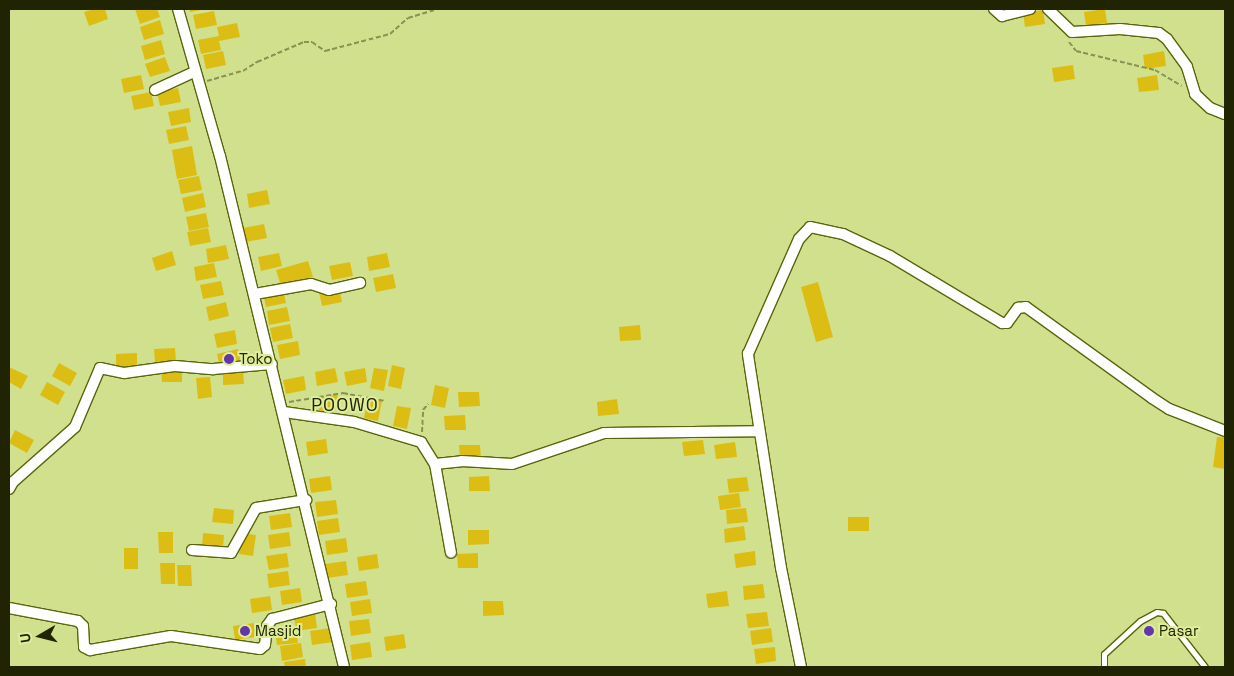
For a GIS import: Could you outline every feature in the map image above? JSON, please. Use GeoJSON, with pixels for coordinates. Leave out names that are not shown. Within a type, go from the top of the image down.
{"type":"FeatureCollection","features":[{"type":"Feature","properties":{"kind":"street"},"geometry":{"type":"LineString","coordinates":[[178,9],[194,72],[220,156],[255,294],[331,604],[344,667]]}},
{"type":"Feature","properties":{"kind":"street"},"geometry":{"type":"LineString","coordinates":[[994,9],[1002,16],[1030,9]]}},
{"type":"Feature","properties":{"kind":"street"},"geometry":{"type":"LineString","coordinates":[[1048,9],[1072,32],[1120,29],[1159,33],[1167,39],[1187,68],[1195,94],[1210,108],[1225,114]]}},
{"type":"Feature","properties":{"kind":"street"},"geometry":{"type":"LineString","coordinates":[[155,90],[194,72]]}},
{"type":"Feature","properties":{"kind":"street"},"geometry":{"type":"LineString","coordinates":[[801,667],[757,431],[748,366],[750,341],[801,235],[810,227],[816,226],[843,234],[890,256],[1002,323],[1007,323],[1018,308],[1026,307],[1158,402],[1225,431]]}},
{"type":"Feature","properties":{"kind":"street"},"geometry":{"type":"LineString","coordinates":[[255,294],[310,284],[329,290],[360,283]]}},
{"type":"Feature","properties":{"kind":"street"},"geometry":{"type":"LineString","coordinates":[[9,489],[13,482],[75,427],[100,368],[124,372],[175,366],[213,369],[272,364]]}},
{"type":"Feature","properties":{"kind":"street"},"geometry":{"type":"LineString","coordinates":[[283,408],[354,422],[421,442],[435,464],[450,553]]}},
{"type":"Feature","properties":{"kind":"street"},"geometry":{"type":"LineString","coordinates":[[435,464],[462,461],[512,464],[604,433],[757,431]]}},
{"type":"Feature","properties":{"kind":"street"},"geometry":{"type":"LineString","coordinates":[[192,550],[231,553],[256,508],[306,500]]}},
{"type":"Feature","properties":{"kind":"street"},"geometry":{"type":"LineString","coordinates":[[9,608],[78,621],[83,626],[84,647],[90,650],[171,636],[260,649],[265,645],[266,626],[272,619],[331,604]]}},
{"type":"Feature","properties":{"kind":"lane"},"geometry":{"type":"LineString","coordinates":[[1104,667],[1104,654],[1140,621],[1157,612],[1163,613],[1205,667]]}},
{"type":"Feature","properties":{"kind":"path"},"geometry":{"type":"LineString","coordinates":[[198,83],[243,71],[257,62],[304,42],[312,42],[325,52],[390,34],[408,18],[438,9]]}},
{"type":"Feature","properties":{"kind":"path"},"geometry":{"type":"LineString","coordinates":[[1072,32],[1068,38],[1076,51],[1155,70],[1195,94]]}},
{"type":"Feature","properties":{"kind":"path"},"geometry":{"type":"LineString","coordinates":[[283,408],[343,393],[384,401]]}},
{"type":"Feature","properties":{"kind":"path"},"geometry":{"type":"LineString","coordinates":[[354,422],[364,396]]}},
{"type":"Feature","properties":{"kind":"path"},"geometry":{"type":"LineString","coordinates":[[421,442],[423,410],[428,404]]}},
{"type":"Feature","properties":{"kind":"building"},"geometry":{"type":"Polygon","coordinates":[[[94,9],[105,9],[108,19],[89,26],[84,12],[94,9]]]}},
{"type":"Feature","properties":{"kind":"building"},"geometry":{"type":"Polygon","coordinates":[[[135,9],[157,9],[160,17],[140,24],[135,9]]]}},
{"type":"Feature","properties":{"kind":"building"},"geometry":{"type":"Polygon","coordinates":[[[189,9],[201,9],[201,10],[190,12],[189,9]]]}},
{"type":"Feature","properties":{"kind":"building"},"geometry":{"type":"Polygon","coordinates":[[[1105,9],[1107,23],[1086,26],[1084,12],[1105,9]]]}},
{"type":"Feature","properties":{"kind":"building"},"geometry":{"type":"Polygon","coordinates":[[[1043,10],[1045,24],[1025,27],[1023,13],[1043,10]]]}},
{"type":"Feature","properties":{"kind":"building"},"geometry":{"type":"Polygon","coordinates":[[[214,11],[217,25],[196,29],[193,15],[214,11]]]}},
{"type":"Feature","properties":{"kind":"building"},"geometry":{"type":"Polygon","coordinates":[[[160,20],[164,34],[144,40],[140,27],[160,20]]]}},
{"type":"Feature","properties":{"kind":"building"},"geometry":{"type":"Polygon","coordinates":[[[237,23],[240,37],[219,41],[221,50],[201,54],[198,40],[219,36],[217,27],[237,23]]]}},
{"type":"Feature","properties":{"kind":"building"},"geometry":{"type":"Polygon","coordinates":[[[161,40],[165,54],[145,60],[141,46],[161,40]]]}},
{"type":"Feature","properties":{"kind":"building"},"geometry":{"type":"Polygon","coordinates":[[[223,51],[226,65],[206,69],[203,55],[223,51]]]}},
{"type":"Feature","properties":{"kind":"building"},"geometry":{"type":"Polygon","coordinates":[[[1164,51],[1166,66],[1145,69],[1143,55],[1164,51]]]}},
{"type":"Feature","properties":{"kind":"building"},"geometry":{"type":"Polygon","coordinates":[[[165,57],[170,71],[150,77],[145,64],[165,57]]]}},
{"type":"Feature","properties":{"kind":"building"},"geometry":{"type":"Polygon","coordinates":[[[1073,65],[1075,79],[1054,82],[1052,68],[1073,65]]]}},
{"type":"Feature","properties":{"kind":"building"},"geometry":{"type":"Polygon","coordinates":[[[141,75],[144,89],[124,93],[121,79],[141,75]]]}},
{"type":"Feature","properties":{"kind":"building"},"geometry":{"type":"Polygon","coordinates":[[[1157,75],[1159,90],[1139,92],[1137,78],[1157,75]]]}},
{"type":"Feature","properties":{"kind":"building"},"geometry":{"type":"Polygon","coordinates":[[[178,88],[181,102],[160,106],[157,92],[178,88]]]}},
{"type":"Feature","properties":{"kind":"building"},"geometry":{"type":"Polygon","coordinates":[[[151,92],[154,106],[134,110],[131,96],[151,92]]]}},
{"type":"Feature","properties":{"kind":"building"},"geometry":{"type":"Polygon","coordinates":[[[189,108],[191,122],[171,126],[168,112],[189,108]]]}},
{"type":"Feature","properties":{"kind":"building"},"geometry":{"type":"Polygon","coordinates":[[[186,126],[189,140],[169,144],[166,130],[186,126]]]}},
{"type":"Feature","properties":{"kind":"building"},"geometry":{"type":"Polygon","coordinates":[[[192,146],[197,175],[177,179],[172,150],[192,146]]]}},
{"type":"Feature","properties":{"kind":"building"},"geometry":{"type":"Polygon","coordinates":[[[199,176],[202,190],[181,194],[178,180],[199,176]]]}},
{"type":"Feature","properties":{"kind":"building"},"geometry":{"type":"Polygon","coordinates":[[[267,190],[270,204],[249,208],[247,194],[267,190]]]}},
{"type":"Feature","properties":{"kind":"building"},"geometry":{"type":"Polygon","coordinates":[[[203,193],[206,207],[185,212],[182,198],[203,193]]]}},
{"type":"Feature","properties":{"kind":"building"},"geometry":{"type":"Polygon","coordinates":[[[206,213],[209,227],[189,231],[186,217],[206,213]]]}},
{"type":"Feature","properties":{"kind":"building"},"geometry":{"type":"Polygon","coordinates":[[[264,224],[267,238],[246,242],[243,228],[264,224]]]}},
{"type":"Feature","properties":{"kind":"building"},"geometry":{"type":"Polygon","coordinates":[[[208,228],[211,242],[190,246],[187,232],[208,228]]]}},
{"type":"Feature","properties":{"kind":"building"},"geometry":{"type":"Polygon","coordinates":[[[226,245],[229,259],[208,263],[206,249],[226,245]]]}},
{"type":"Feature","properties":{"kind":"building"},"geometry":{"type":"Polygon","coordinates":[[[172,251],[176,265],[156,271],[152,258],[172,251]]]}},
{"type":"Feature","properties":{"kind":"building"},"geometry":{"type":"Polygon","coordinates":[[[279,253],[282,266],[261,271],[258,257],[279,253]]]}},
{"type":"Feature","properties":{"kind":"building"},"geometry":{"type":"Polygon","coordinates":[[[387,253],[390,267],[369,271],[367,257],[387,253]]]}},
{"type":"Feature","properties":{"kind":"building"},"geometry":{"type":"Polygon","coordinates":[[[308,261],[313,277],[281,286],[276,270],[308,261]]]}},
{"type":"Feature","properties":{"kind":"building"},"geometry":{"type":"Polygon","coordinates":[[[350,262],[353,276],[332,280],[329,266],[350,262]]]}},
{"type":"Feature","properties":{"kind":"building"},"geometry":{"type":"Polygon","coordinates":[[[214,263],[217,277],[196,281],[194,267],[214,263]]]}},
{"type":"Feature","properties":{"kind":"building"},"geometry":{"type":"Polygon","coordinates":[[[393,274],[396,288],[376,292],[373,278],[393,274]]]}},
{"type":"Feature","properties":{"kind":"building"},"geometry":{"type":"Polygon","coordinates":[[[221,281],[224,295],[203,299],[200,285],[221,281]]]}},
{"type":"Feature","properties":{"kind":"building"},"geometry":{"type":"Polygon","coordinates":[[[818,282],[833,337],[816,342],[801,287],[818,282]]]}},
{"type":"Feature","properties":{"kind":"building"},"geometry":{"type":"Polygon","coordinates":[[[339,288],[342,302],[322,306],[319,292],[339,288]]]}},
{"type":"Feature","properties":{"kind":"building"},"geometry":{"type":"Polygon","coordinates":[[[283,289],[286,303],[266,307],[263,293],[283,289]]]}},
{"type":"Feature","properties":{"kind":"building"},"geometry":{"type":"Polygon","coordinates":[[[226,302],[229,316],[209,321],[206,307],[226,302]]]}},
{"type":"Feature","properties":{"kind":"building"},"geometry":{"type":"Polygon","coordinates":[[[287,307],[290,321],[269,325],[267,311],[287,307]]]}},
{"type":"Feature","properties":{"kind":"building"},"geometry":{"type":"Polygon","coordinates":[[[290,324],[293,338],[273,342],[270,328],[290,324]]]}},
{"type":"Feature","properties":{"kind":"building"},"geometry":{"type":"Polygon","coordinates":[[[640,325],[641,340],[620,341],[619,327],[640,325]]]}},
{"type":"Feature","properties":{"kind":"building"},"geometry":{"type":"Polygon","coordinates":[[[235,330],[237,344],[217,348],[214,334],[235,330]]]}},
{"type":"Feature","properties":{"kind":"building"},"geometry":{"type":"Polygon","coordinates":[[[298,341],[300,355],[280,359],[277,345],[298,341]]]}},
{"type":"Feature","properties":{"kind":"building"},"geometry":{"type":"Polygon","coordinates":[[[175,348],[176,362],[155,363],[154,349],[175,348]]]}},
{"type":"Feature","properties":{"kind":"building","name":"Toko"},"geometry":{"type":"Polygon","coordinates":[[[238,349],[241,364],[220,368],[217,354],[238,349]]]}},
{"type":"Feature","properties":{"kind":"building"},"geometry":{"type":"Polygon","coordinates":[[[137,353],[137,367],[116,368],[116,354],[137,353]]]}},
{"type":"Feature","properties":{"kind":"building"},"geometry":{"type":"Polygon","coordinates":[[[59,363],[77,373],[70,386],[52,376],[59,363]]]}},
{"type":"Feature","properties":{"kind":"building"},"geometry":{"type":"Polygon","coordinates":[[[392,365],[405,368],[401,389],[388,386],[392,365]]]}},
{"type":"Feature","properties":{"kind":"building"},"geometry":{"type":"Polygon","coordinates":[[[9,367],[28,376],[21,389],[9,382],[9,367]]]}},
{"type":"Feature","properties":{"kind":"building"},"geometry":{"type":"Polygon","coordinates":[[[182,367],[182,382],[162,382],[161,368],[182,367]]]}},
{"type":"Feature","properties":{"kind":"building"},"geometry":{"type":"Polygon","coordinates":[[[335,368],[338,382],[317,386],[315,372],[335,368]]]}},
{"type":"Feature","properties":{"kind":"building"},"geometry":{"type":"Polygon","coordinates":[[[365,368],[367,382],[347,386],[344,372],[365,368]]]}},
{"type":"Feature","properties":{"kind":"building"},"geometry":{"type":"Polygon","coordinates":[[[374,368],[388,370],[384,391],[370,388],[374,368]]]}},
{"type":"Feature","properties":{"kind":"building"},"geometry":{"type":"Polygon","coordinates":[[[223,370],[243,370],[244,384],[223,385],[223,370]]]}},
{"type":"Feature","properties":{"kind":"building"},"geometry":{"type":"Polygon","coordinates":[[[304,376],[306,390],[286,394],[283,380],[304,376]]]}},
{"type":"Feature","properties":{"kind":"building"},"geometry":{"type":"Polygon","coordinates":[[[210,377],[212,397],[198,399],[196,378],[210,377]]]}},
{"type":"Feature","properties":{"kind":"building"},"geometry":{"type":"Polygon","coordinates":[[[47,382],[65,392],[58,405],[40,395],[47,382]]]}},
{"type":"Feature","properties":{"kind":"building"},"geometry":{"type":"Polygon","coordinates":[[[435,385],[449,388],[445,408],[431,405],[435,385]]]}},
{"type":"Feature","properties":{"kind":"building"},"geometry":{"type":"Polygon","coordinates":[[[458,392],[479,392],[480,406],[459,407],[458,392]]]}},
{"type":"Feature","properties":{"kind":"building"},"geometry":{"type":"Polygon","coordinates":[[[337,394],[340,408],[320,413],[317,399],[337,394]]]}},
{"type":"Feature","properties":{"kind":"building"},"geometry":{"type":"Polygon","coordinates":[[[368,398],[382,400],[378,421],[364,418],[368,398]]]}},
{"type":"Feature","properties":{"kind":"building"},"geometry":{"type":"Polygon","coordinates":[[[617,399],[619,414],[598,416],[597,402],[617,399]]]}},
{"type":"Feature","properties":{"kind":"building"},"geometry":{"type":"Polygon","coordinates":[[[397,406],[411,408],[407,429],[393,426],[397,406]]]}},
{"type":"Feature","properties":{"kind":"building"},"geometry":{"type":"Polygon","coordinates":[[[465,415],[466,430],[445,430],[444,416],[465,415]]]}},
{"type":"Feature","properties":{"kind":"building"},"geometry":{"type":"Polygon","coordinates":[[[15,430],[34,440],[27,453],[9,443],[15,430]]]}},
{"type":"Feature","properties":{"kind":"building"},"geometry":{"type":"Polygon","coordinates":[[[1217,437],[1225,437],[1225,469],[1213,467],[1217,437]]]}},
{"type":"Feature","properties":{"kind":"building"},"geometry":{"type":"Polygon","coordinates":[[[326,439],[328,453],[308,456],[306,442],[326,439]]]}},
{"type":"Feature","properties":{"kind":"building"},"geometry":{"type":"Polygon","coordinates":[[[703,440],[705,454],[684,456],[682,442],[703,440]]]}},
{"type":"Feature","properties":{"kind":"building"},"geometry":{"type":"Polygon","coordinates":[[[735,442],[737,457],[716,459],[714,445],[735,442]]]}},
{"type":"Feature","properties":{"kind":"building"},"geometry":{"type":"Polygon","coordinates":[[[459,445],[480,445],[481,459],[460,460],[459,445]]]}},
{"type":"Feature","properties":{"kind":"building"},"geometry":{"type":"Polygon","coordinates":[[[330,476],[332,490],[311,493],[309,479],[330,476]]]}},
{"type":"Feature","properties":{"kind":"building"},"geometry":{"type":"Polygon","coordinates":[[[489,476],[490,491],[469,491],[469,477],[489,476]]]}},
{"type":"Feature","properties":{"kind":"building"},"geometry":{"type":"Polygon","coordinates":[[[747,477],[749,491],[729,493],[727,479],[747,477]]]}},
{"type":"Feature","properties":{"kind":"building"},"geometry":{"type":"Polygon","coordinates":[[[739,493],[741,507],[720,510],[718,496],[739,493]]]}},
{"type":"Feature","properties":{"kind":"building"},"geometry":{"type":"Polygon","coordinates":[[[336,500],[338,514],[317,517],[315,502],[336,500]]]}},
{"type":"Feature","properties":{"kind":"building"},"geometry":{"type":"Polygon","coordinates":[[[214,508],[234,510],[233,524],[212,522],[214,508]]]}},
{"type":"Feature","properties":{"kind":"building"},"geometry":{"type":"Polygon","coordinates":[[[746,508],[748,522],[727,524],[726,510],[746,508]]]}},
{"type":"Feature","properties":{"kind":"building"},"geometry":{"type":"Polygon","coordinates":[[[290,513],[292,527],[271,530],[269,516],[290,513]]]}},
{"type":"Feature","properties":{"kind":"building"},"geometry":{"type":"Polygon","coordinates":[[[848,517],[869,517],[869,531],[848,531],[848,517]]]}},
{"type":"Feature","properties":{"kind":"building"},"geometry":{"type":"Polygon","coordinates":[[[338,518],[340,532],[319,535],[317,521],[338,518]]]}},
{"type":"Feature","properties":{"kind":"building"},"geometry":{"type":"Polygon","coordinates":[[[744,526],[746,540],[725,543],[724,529],[744,526]]]}},
{"type":"Feature","properties":{"kind":"building"},"geometry":{"type":"Polygon","coordinates":[[[468,530],[489,530],[489,544],[468,545],[468,530]]]}},
{"type":"Feature","properties":{"kind":"building"},"geometry":{"type":"Polygon","coordinates":[[[158,532],[173,532],[173,553],[159,553],[158,532]]]}},
{"type":"Feature","properties":{"kind":"building"},"geometry":{"type":"Polygon","coordinates":[[[289,532],[291,546],[270,549],[268,535],[289,532]]]}},
{"type":"Feature","properties":{"kind":"building"},"geometry":{"type":"Polygon","coordinates":[[[203,533],[224,535],[223,549],[202,548],[203,533]]]}},
{"type":"Feature","properties":{"kind":"building"},"geometry":{"type":"Polygon","coordinates":[[[242,533],[256,535],[253,556],[239,554],[242,533]]]}},
{"type":"Feature","properties":{"kind":"building"},"geometry":{"type":"Polygon","coordinates":[[[346,538],[348,552],[327,555],[325,541],[346,538]]]}},
{"type":"Feature","properties":{"kind":"building"},"geometry":{"type":"Polygon","coordinates":[[[124,548],[138,548],[138,569],[124,569],[124,548]]]}},
{"type":"Feature","properties":{"kind":"building"},"geometry":{"type":"Polygon","coordinates":[[[755,551],[756,565],[736,568],[734,554],[755,551]]]}},
{"type":"Feature","properties":{"kind":"building"},"geometry":{"type":"Polygon","coordinates":[[[287,553],[289,567],[269,570],[266,556],[287,553]]]}},
{"type":"Feature","properties":{"kind":"building"},"geometry":{"type":"Polygon","coordinates":[[[478,553],[478,568],[458,568],[457,554],[478,553]]]}},
{"type":"Feature","properties":{"kind":"building"},"geometry":{"type":"Polygon","coordinates":[[[377,554],[379,568],[359,571],[357,557],[377,554]]]}},
{"type":"Feature","properties":{"kind":"building"},"geometry":{"type":"Polygon","coordinates":[[[346,561],[348,575],[327,578],[325,564],[346,561]]]}},
{"type":"Feature","properties":{"kind":"building"},"geometry":{"type":"Polygon","coordinates":[[[160,563],[175,563],[175,584],[161,584],[160,563]]]}},
{"type":"Feature","properties":{"kind":"building"},"geometry":{"type":"Polygon","coordinates":[[[177,565],[191,565],[192,586],[178,586],[177,565]]]}},
{"type":"Feature","properties":{"kind":"building"},"geometry":{"type":"Polygon","coordinates":[[[288,571],[290,585],[269,588],[267,574],[288,571]]]}},
{"type":"Feature","properties":{"kind":"building"},"geometry":{"type":"Polygon","coordinates":[[[366,581],[368,595],[347,598],[345,584],[366,581]]]}},
{"type":"Feature","properties":{"kind":"building"},"geometry":{"type":"Polygon","coordinates":[[[763,584],[765,598],[744,600],[743,586],[763,584]]]}},
{"type":"Feature","properties":{"kind":"building"},"geometry":{"type":"Polygon","coordinates":[[[300,588],[302,602],[282,605],[280,591],[300,588]]]}},
{"type":"Feature","properties":{"kind":"building"},"geometry":{"type":"Polygon","coordinates":[[[727,591],[729,606],[708,608],[706,594],[727,591]]]}},
{"type":"Feature","properties":{"kind":"building"},"geometry":{"type":"Polygon","coordinates":[[[270,596],[272,610],[252,613],[250,599],[270,596]]]}},
{"type":"Feature","properties":{"kind":"building"},"geometry":{"type":"Polygon","coordinates":[[[370,599],[372,613],[352,616],[350,602],[370,599]]]}},
{"type":"Feature","properties":{"kind":"building"},"geometry":{"type":"Polygon","coordinates":[[[483,601],[503,601],[504,615],[483,616],[483,601]]]}},
{"type":"Feature","properties":{"kind":"building"},"geometry":{"type":"Polygon","coordinates":[[[767,612],[769,626],[748,628],[746,614],[767,612]]]}},
{"type":"Feature","properties":{"kind":"building"},"geometry":{"type":"Polygon","coordinates":[[[315,613],[317,628],[296,631],[298,643],[277,645],[275,631],[296,628],[294,616],[315,613]]]}},
{"type":"Feature","properties":{"kind":"building"},"geometry":{"type":"Polygon","coordinates":[[[369,619],[371,633],[351,636],[349,621],[369,619]]]}},
{"type":"Feature","properties":{"kind":"building","name":"Masjid"},"geometry":{"type":"Polygon","coordinates":[[[254,623],[256,637],[235,640],[233,626],[254,623]]]}},
{"type":"Feature","properties":{"kind":"building"},"geometry":{"type":"Polygon","coordinates":[[[331,628],[333,642],[312,645],[310,631],[331,628]]]}},
{"type":"Feature","properties":{"kind":"building"},"geometry":{"type":"Polygon","coordinates":[[[771,628],[773,642],[752,645],[750,631],[771,628]]]}},
{"type":"Feature","properties":{"kind":"building"},"geometry":{"type":"Polygon","coordinates":[[[404,634],[406,648],[386,651],[384,637],[404,634]]]}},
{"type":"Feature","properties":{"kind":"building"},"geometry":{"type":"Polygon","coordinates":[[[370,642],[372,657],[352,660],[350,645],[370,642]]]}},
{"type":"Feature","properties":{"kind":"building"},"geometry":{"type":"Polygon","coordinates":[[[301,643],[303,657],[282,661],[280,646],[301,643]]]}},
{"type":"Feature","properties":{"kind":"building"},"geometry":{"type":"Polygon","coordinates":[[[775,647],[776,661],[756,664],[754,649],[775,647]]]}},
{"type":"Feature","properties":{"kind":"building"},"geometry":{"type":"Polygon","coordinates":[[[305,659],[306,667],[285,667],[284,662],[305,659]]]}},
{"type":"Feature","properties":{"kind":"place","name":"Toko"},"geometry":{"type":"Point","coordinates":[229,359]}},
{"type":"Feature","properties":{"kind":"place","name":"Masjid"},"geometry":{"type":"Point","coordinates":[245,631]}},
{"type":"Feature","properties":{"kind":"place","name":"Pasar"},"geometry":{"type":"Point","coordinates":[1149,631]}},
{"type":"Feature","properties":{"kind":"district","name":"POOWO"},"geometry":{"type":"Point","coordinates":[345,405]}}]}
